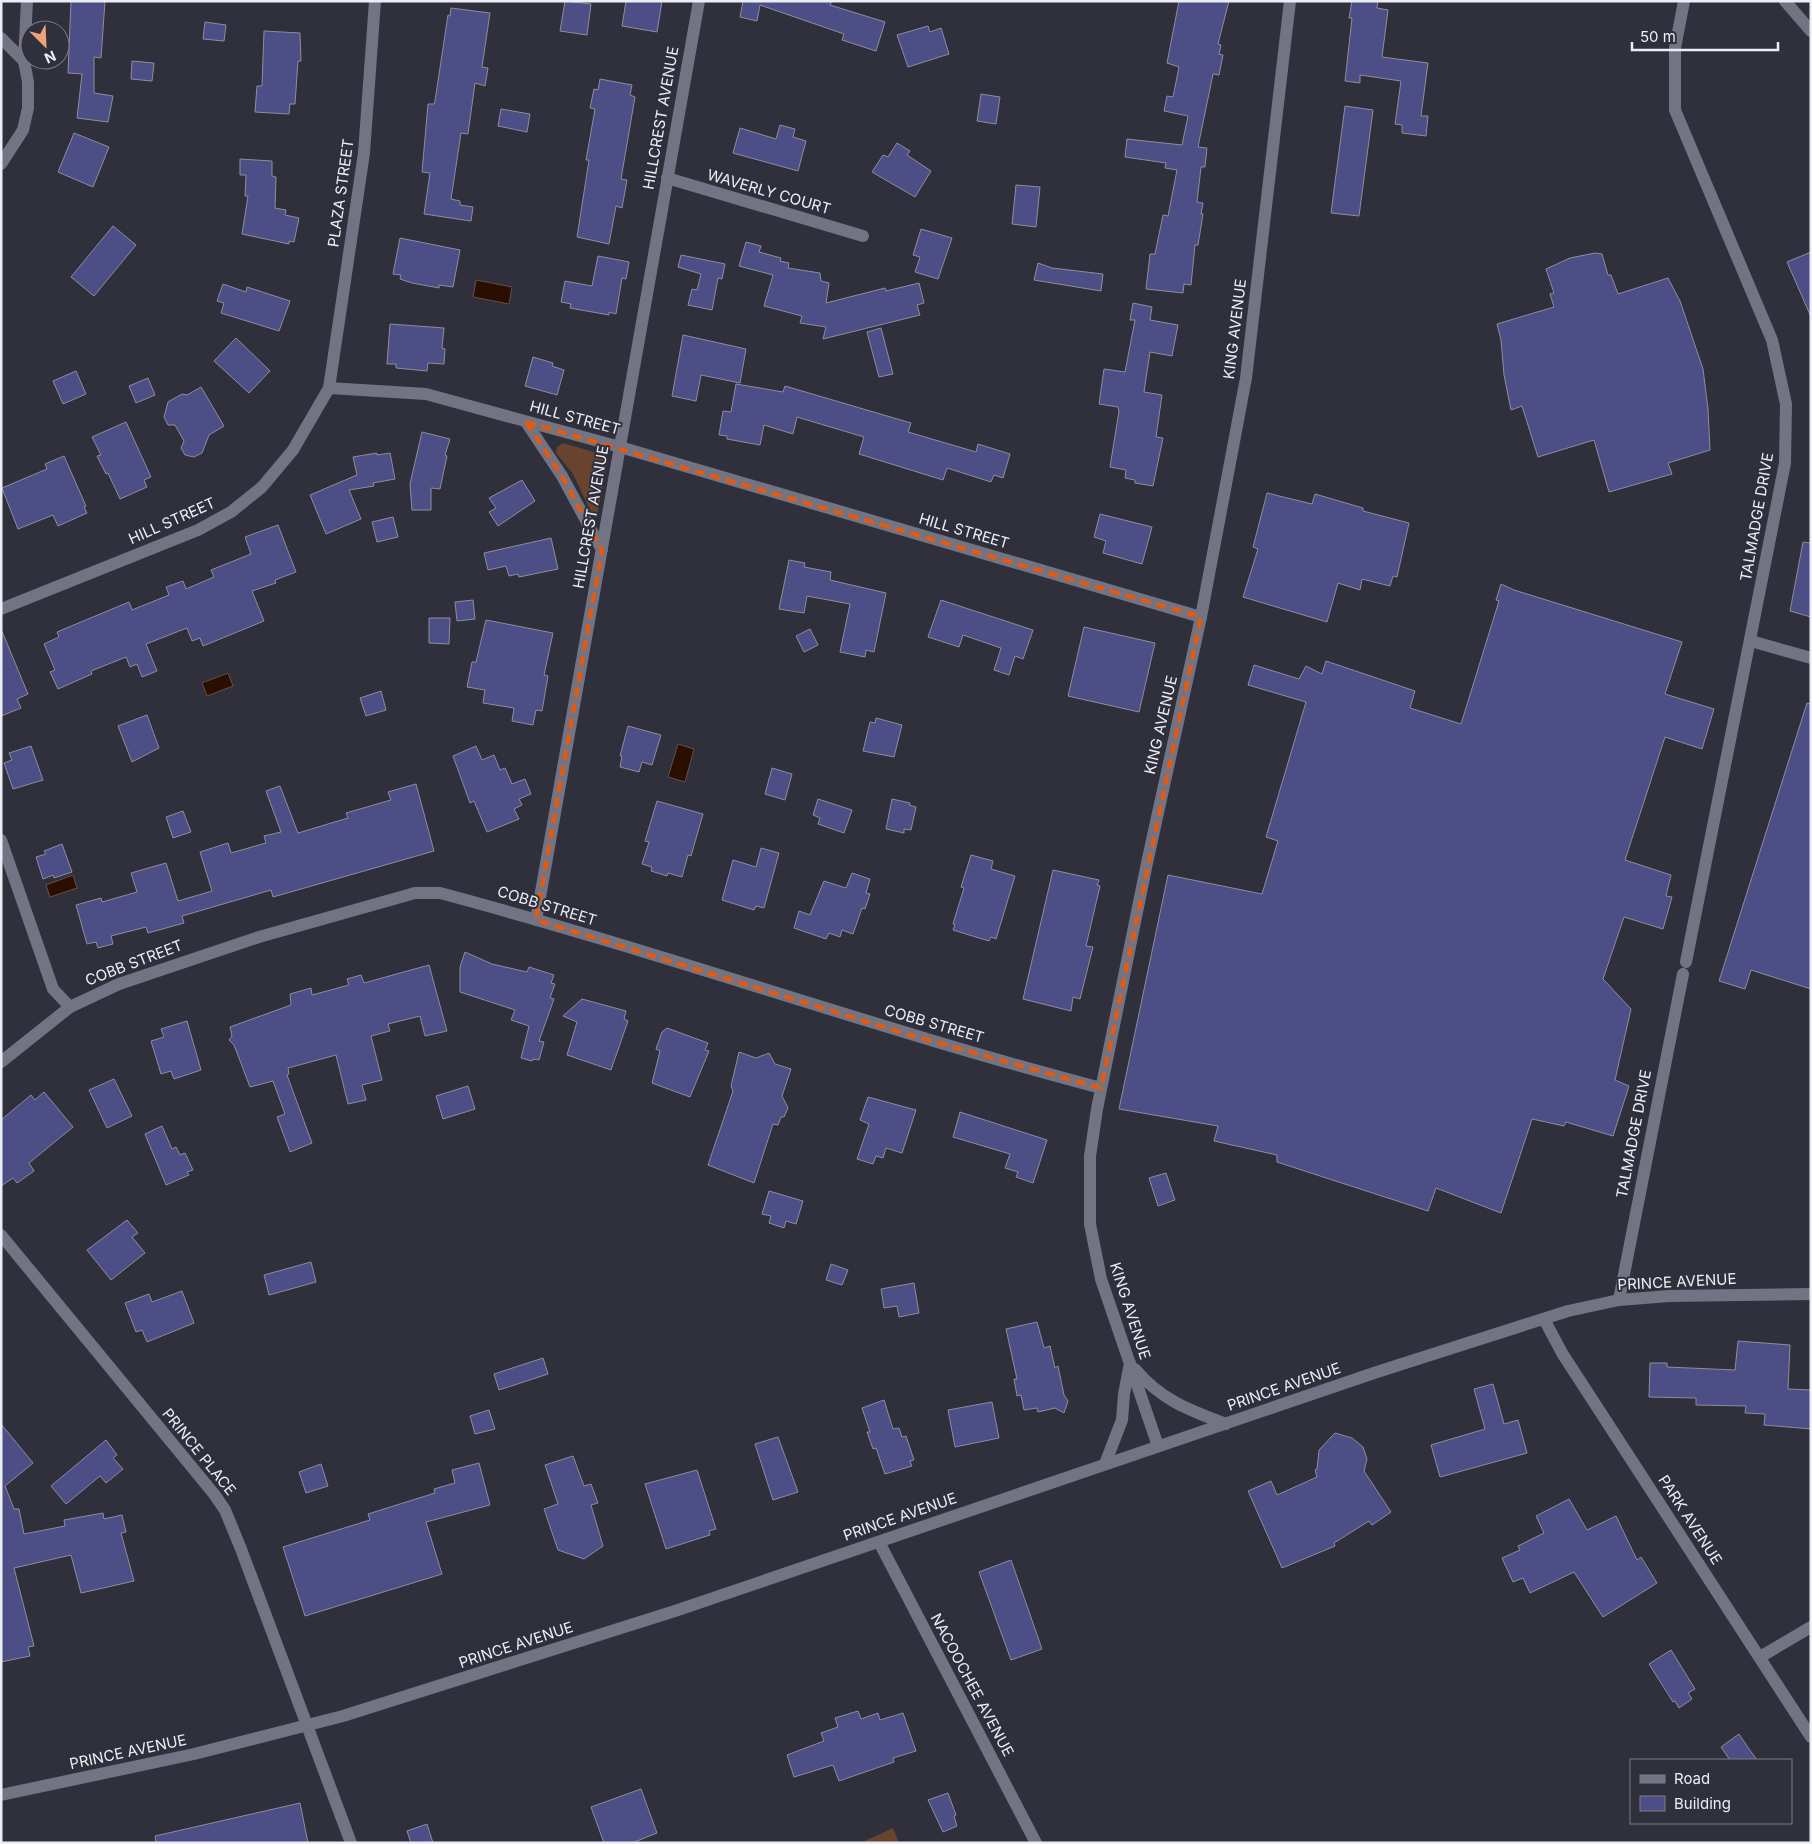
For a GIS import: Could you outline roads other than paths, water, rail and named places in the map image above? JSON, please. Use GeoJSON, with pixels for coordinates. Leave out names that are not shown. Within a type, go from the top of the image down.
{"type":"FeatureCollection","features":[{"type":"Feature","properties":{"kind":"street"},"geometry":{"type":"LineString","coordinates":[[26,20],[27,1]]}},
{"type":"Feature","properties":{"kind":"street","name":"PLAZA STREET"},"geometry":{"type":"LineString","coordinates":[[329,388],[364,153],[375,1]]}},
{"type":"Feature","properties":{"kind":"street","name":"HILLCREST AVENUE"},"geometry":{"type":"LineString","coordinates":[[536,920],[699,1]]}},
{"type":"Feature","properties":{"kind":"street","name":"KING AVENUE"},"geometry":{"type":"LineString","coordinates":[[1158,1446],[1101,1279],[1090,1224],[1090,1156],[1101,1088],[1147,863],[1202,617],[1246,378],[1290,1]]}},
{"type":"Feature","properties":{"kind":"street","name":"TALMADGE DRIVE"},"geometry":{"type":"LineString","coordinates":[[1619,1300],[1785,463],[1786,404],[1772,340],[1675,110],[1675,48],[1684,1]]}},
{"type":"Feature","properties":{"kind":"street"},"geometry":{"type":"LineString","coordinates":[[1785,1],[1811,31]]}},
{"type":"Feature","properties":{"kind":"street"},"geometry":{"type":"LineString","coordinates":[[1,38],[20,57]]}},
{"type":"Feature","properties":{"kind":"street"},"geometry":{"type":"LineString","coordinates":[[1,164],[23,130],[28,108],[28,82],[26,70]]}},
{"type":"Feature","properties":{"kind":"street","name":"WAVERLY COURT"},"geometry":{"type":"LineString","coordinates":[[667,178],[863,236]]}},
{"type":"Feature","properties":{"kind":"street","name":"HILL STREET"},"geometry":{"type":"LineString","coordinates":[[1,609],[198,530],[231,512],[262,487],[293,450],[329,388],[426,394],[620,447],[1202,617]]}},
{"type":"Feature","properties":{"kind":"street"},"geometry":{"type":"LineString","coordinates":[[526,422],[562,476],[602,550]]}},
{"type":"Feature","properties":{"kind":"street"},"geometry":{"type":"LineString","coordinates":[[1751,641],[1811,658]]}},
{"type":"Feature","properties":{"kind":"street"},"geometry":{"type":"LineString","coordinates":[[1,840],[53,989],[70,1007]]}},
{"type":"Feature","properties":{"kind":"street","name":"COBB STREET"},"geometry":{"type":"LineString","coordinates":[[1,1062],[70,1007],[119,984],[259,937],[415,893],[440,892],[910,1035],[1101,1088]]}},
{"type":"Feature","properties":{"kind":"street","name":"PRINCE PLACE"},"geometry":{"type":"LineString","coordinates":[[1,1235],[214,1494],[224,1510],[245,1558],[351,1843]]}},
{"type":"Feature","properties":{"kind":"street","name":"PRINCE AVENUE"},"geometry":{"type":"LineString","coordinates":[[1,1795],[194,1754],[307,1726],[556,1650],[1377,1372],[1544,1319],[1619,1300],[1679,1296],[1811,1294]]}},
{"type":"Feature","properties":{"kind":"street","name":"PARK AVENUE"},"geometry":{"type":"LineString","coordinates":[[1544,1319],[1562,1353],[1811,1737]]}},
{"type":"Feature","properties":{"kind":"street"},"geometry":{"type":"LineString","coordinates":[[1130,1363],[1150,1386],[1164,1397],[1226,1424]]}},
{"type":"Feature","properties":{"kind":"street"},"geometry":{"type":"LineString","coordinates":[[1105,1464],[1122,1420],[1124,1394],[1130,1363]]}},
{"type":"Feature","properties":{"kind":"street","name":"NACOOCHEE AVENUE"},"geometry":{"type":"LineString","coordinates":[[879,1542],[1036,1843]]}},
{"type":"Feature","properties":{"kind":"street"},"geometry":{"type":"LineString","coordinates":[[1760,1656],[1811,1627]]}}]}
